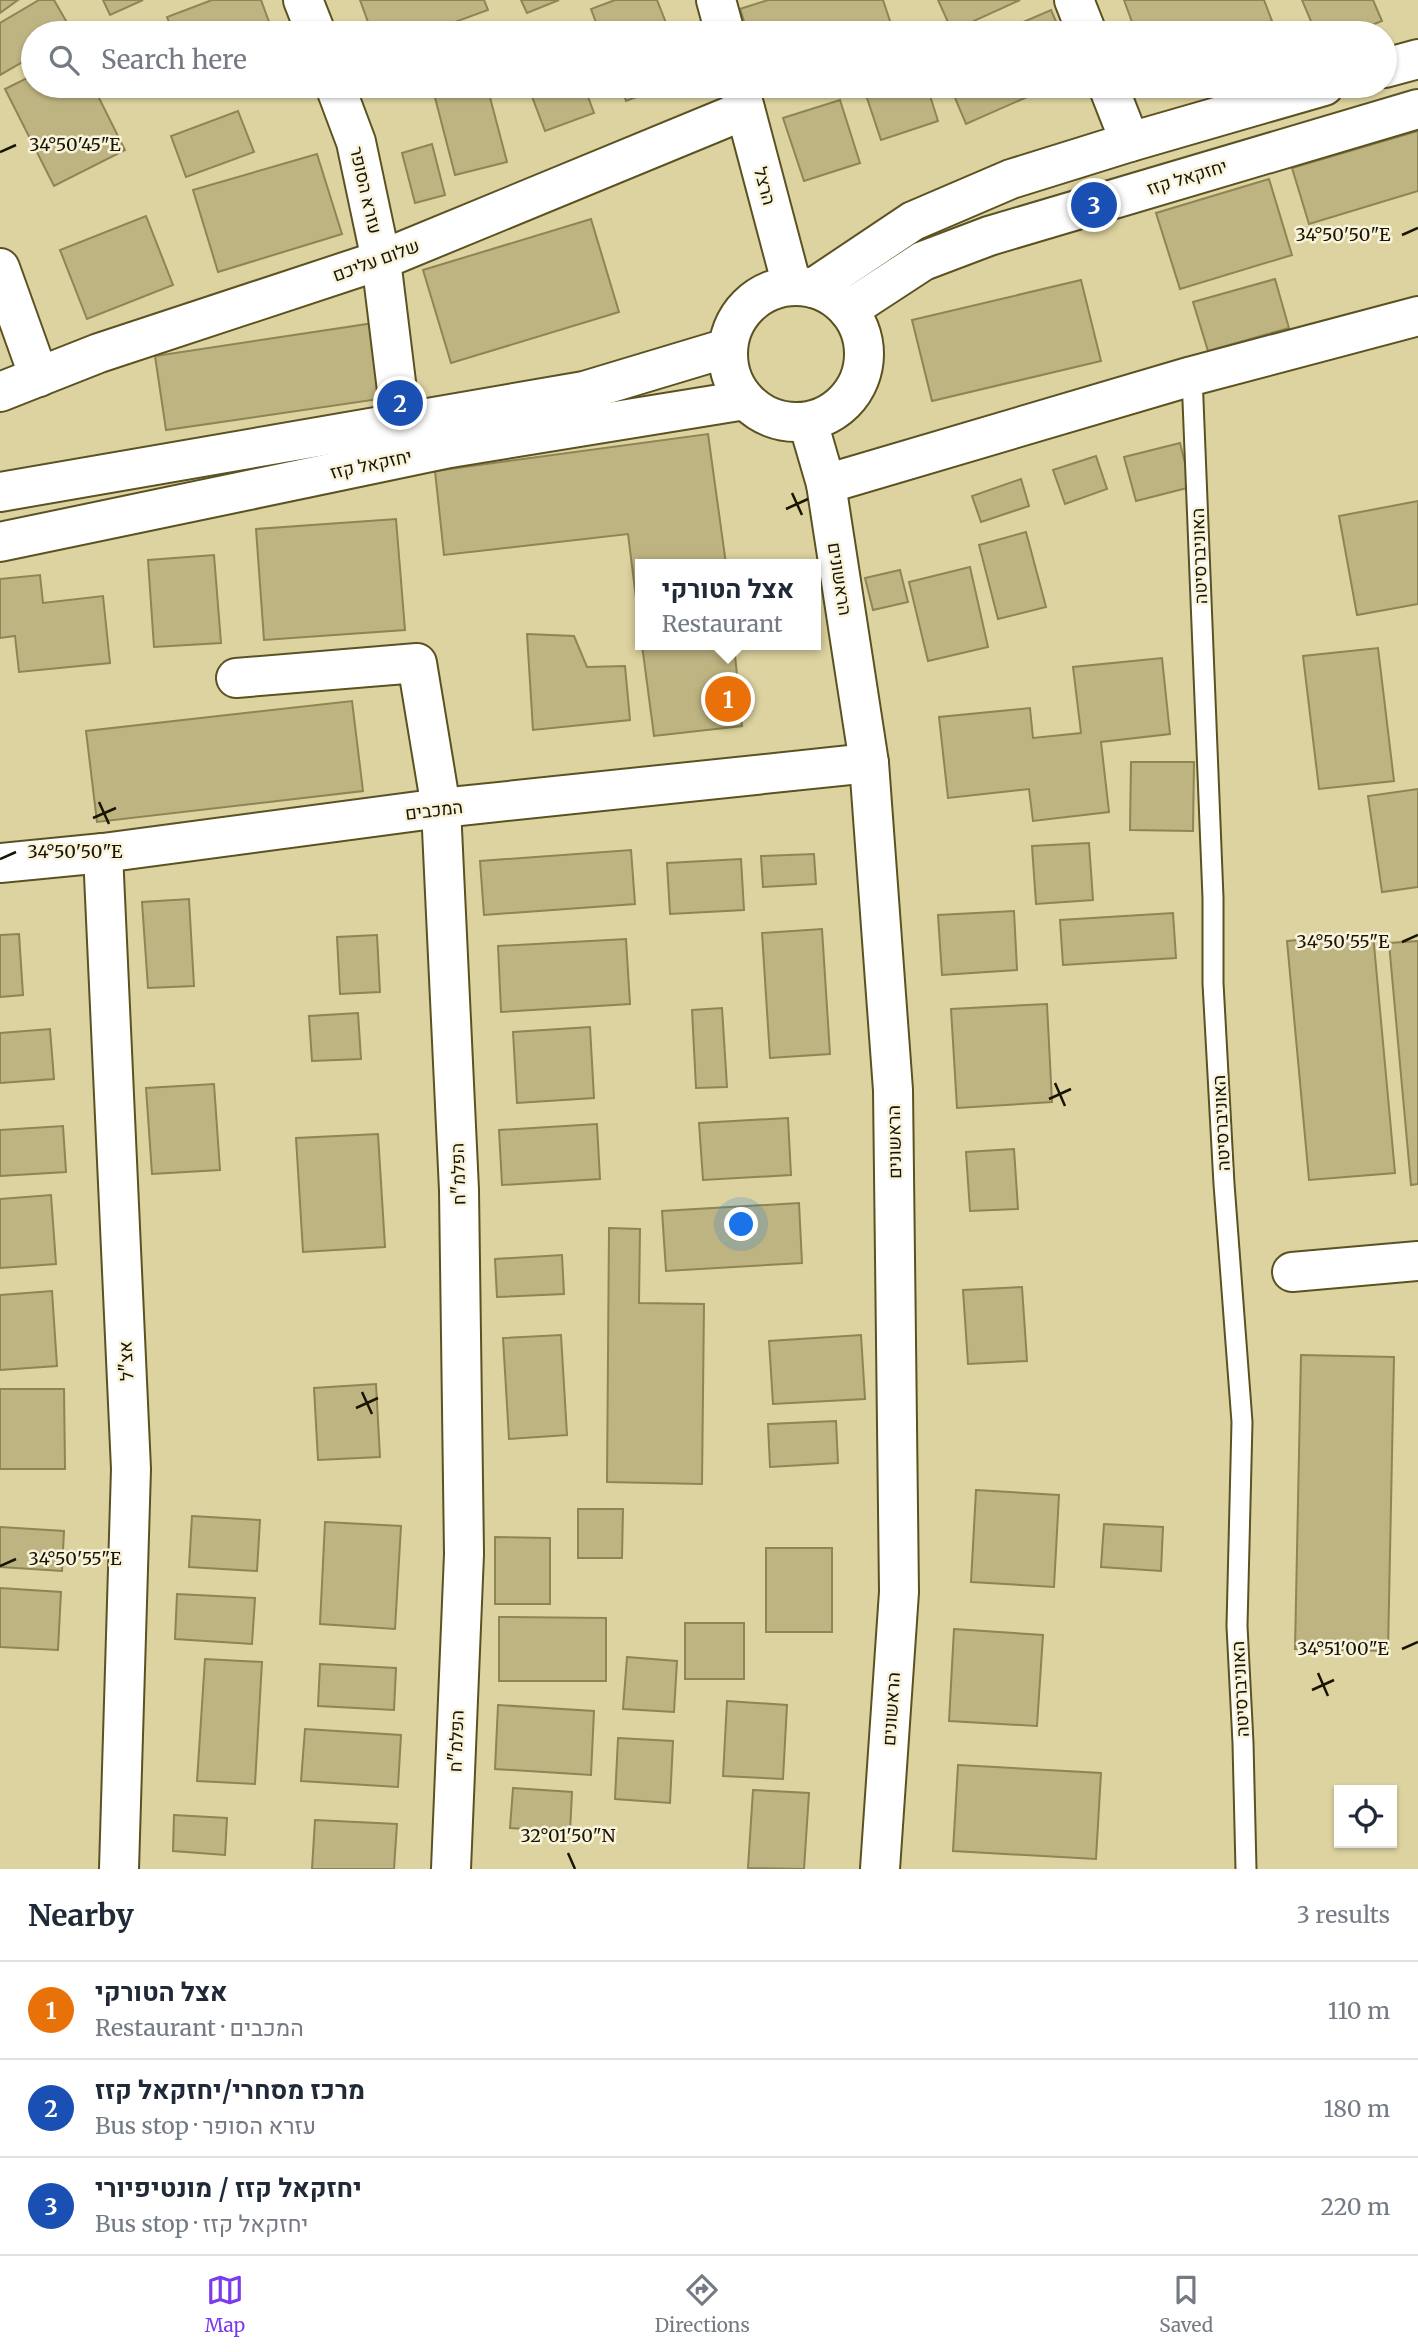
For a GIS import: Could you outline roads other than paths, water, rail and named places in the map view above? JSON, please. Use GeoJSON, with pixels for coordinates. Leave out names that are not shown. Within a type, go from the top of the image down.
{"type":"FeatureCollection","features":[{"type":"Feature","properties":{"kind":"street"},"geometry":{"type":"LineString","coordinates":[[303,0],[311,21]]}},
{"type":"Feature","properties":{"kind":"street"},"geometry":{"type":"LineString","coordinates":[[716,0],[722,21]]}},
{"type":"Feature","properties":{"kind":"street"},"geometry":{"type":"LineString","coordinates":[[1074,0],[1082,21]]}},
{"type":"Feature","properties":{"kind":"street"},"geometry":{"type":"LineString","coordinates":[[1397,65],[1418,59]]}},
{"type":"Feature","properties":{"kind":"street","name":"עזרא הסופר"},"geometry":{"type":"LineString","coordinates":[[340,98],[356,142],[381,260],[401,422]]}},
{"type":"Feature","properties":{"kind":"street","name":"שלום עליכם"},"geometry":{"type":"LineString","coordinates":[[0,392],[99,353],[381,260],[742,98]]}},
{"type":"Feature","properties":{"kind":"street","name":"הרצל"},"geometry":{"type":"LineString","coordinates":[[742,98],[802,287]]}},
{"type":"Feature","properties":{"kind":"street"},"geometry":{"type":"LineString","coordinates":[[1113,98],[1130,142]]}},
{"type":"Feature","properties":{"kind":"street"},"geometry":{"type":"LineString","coordinates":[[802,287],[913,220],[1011,179],[1282,98]]}},
{"type":"Feature","properties":{"kind":"street","name":"יחזקאל קזז"},"geometry":{"type":"LineString","coordinates":[[848,310],[923,261],[989,236],[1418,109]]}},
{"type":"Feature","properties":{"kind":"street"},"geometry":{"type":"LineString","coordinates":[[0,268],[39,377]]}},
{"type":"Feature","properties":{"kind":"street"},"geometry":{"type":"LineString","coordinates":[[802,287],[832,296],[848,310],[860,331],[864,354],[860,377],[848,398],[831,413],[808,422],[785,422],[764,414],[745,400],[729,367],[727,348],[732,329],[741,312],[772,290],[802,287]]}},
{"type":"Feature","properties":{"kind":"street"},"geometry":{"type":"LineString","coordinates":[[826,484],[1192,376],[1418,316]]}},
{"type":"Feature","properties":{"kind":"street","name":"יחזקאל קזז"},"geometry":{"type":"LineString","coordinates":[[0,492],[584,391],[727,348]]}},
{"type":"Feature","properties":{"kind":"street","name":"יחזקאל קזז"},"geometry":{"type":"LineString","coordinates":[[0,542],[450,448],[745,400]]}},
{"type":"Feature","properties":{"kind":"street","name":"הראשונים"},"geometry":{"type":"LineString","coordinates":[[808,422],[826,484],[869,763],[893,1090],[899,1592],[880,1869]]}},
{"type":"Feature","properties":{"kind":"street","name":"הפלמ\"ח"},"geometry":{"type":"LineString","coordinates":[[236,678],[416,663],[441,808],[459,1190],[464,1553],[451,1869]]}},
{"type":"Feature","properties":{"kind":"street","name":"המכבים"},"geometry":{"type":"LineString","coordinates":[[0,863],[103,853],[441,808],[869,763]]}},
{"type":"Feature","properties":{"kind":"street","name":"אצ\"ל"},"geometry":{"type":"LineString","coordinates":[[103,853],[131,1469],[119,1869]]}},
{"type":"Feature","properties":{"kind":"street"},"geometry":{"type":"LineString","coordinates":[[1292,1272],[1418,1261]]}},
{"type":"Feature","properties":{"kind":"lane","name":"האוניברסיטה"},"geometry":{"type":"LineString","coordinates":[[1192,376],[1213,898],[1213,983],[1223,1171],[1242,1422],[1237,1626],[1246,1869]]}},
{"type":"Feature","properties":{"kind":"place","name":"יחזקאל קזז / מונטיפיורי"},"geometry":{"type":"Point","coordinates":[1094,205]}},
{"type":"Feature","properties":{"kind":"place","name":"מרכז מסחרי/יחזקאל קזז"},"geometry":{"type":"Point","coordinates":[400,403]}},
{"type":"Feature","properties":{"kind":"place","name":"אצל הטורקי"},"geometry":{"type":"Point","coordinates":[728,699]}}]}
